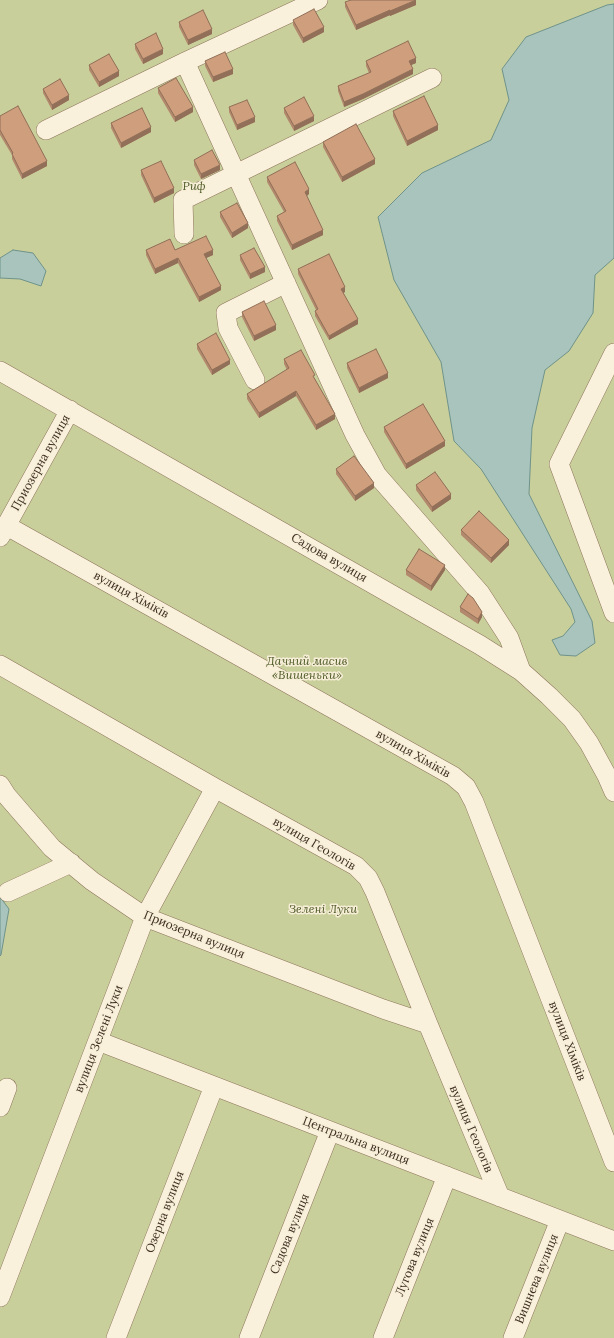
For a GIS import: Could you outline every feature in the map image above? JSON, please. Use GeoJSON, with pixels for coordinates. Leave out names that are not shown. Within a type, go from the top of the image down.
{"type":"FeatureCollection","features":[{"type":"Feature","properties":{"kind":"street"},"geometry":{"type":"LineString","coordinates":[[46,130],[185,62],[318,0]]}},
{"type":"Feature","properties":{"kind":"street"},"geometry":{"type":"LineString","coordinates":[[185,62],[355,435],[378,475],[480,593],[509,638],[521,671]]}},
{"type":"Feature","properties":{"kind":"street"},"geometry":{"type":"LineString","coordinates":[[184,234],[183,200],[432,78]]}},
{"type":"Feature","properties":{"kind":"street"},"geometry":{"type":"LineString","coordinates":[[255,380],[228,328],[226,313],[286,283]]}},
{"type":"Feature","properties":{"kind":"street"},"geometry":{"type":"LineString","coordinates":[[614,353],[559,464],[614,613]]}},
{"type":"Feature","properties":{"kind":"street","name":"Садова вулиця"},"geometry":{"type":"LineString","coordinates":[[2,378],[70,410],[480,645],[521,671],[549,696],[572,720],[589,743],[614,792]]}},
{"type":"Feature","properties":{"kind":"street","name":"Приозерна вулиця"},"geometry":{"type":"LineString","coordinates":[[3,531],[70,410]]}},
{"type":"Feature","properties":{"kind":"street","name":"вулиця Хіміків"},"geometry":{"type":"LineString","coordinates":[[3,531],[453,776],[466,787],[480,817],[614,1162]]}},
{"type":"Feature","properties":{"kind":"street","name":"вулиця Геологів"},"geometry":{"type":"LineString","coordinates":[[0,664],[215,788],[356,866],[368,878],[500,1197]]}},
{"type":"Feature","properties":{"kind":"street","name":"Приозерна вулиця"},"geometry":{"type":"LineString","coordinates":[[0,785],[7,796],[52,848],[92,881],[145,917],[383,1009],[428,1024]]}},
{"type":"Feature","properties":{"kind":"street","name":"вулиця Зелені Луки"},"geometry":{"type":"LineString","coordinates":[[0,1297],[145,917],[215,788]]}},
{"type":"Feature","properties":{"kind":"street"},"geometry":{"type":"LineString","coordinates":[[8,892],[71,863]]}},
{"type":"Feature","properties":{"kind":"street","name":"Центральна вулиця"},"geometry":{"type":"LineString","coordinates":[[98,1041],[614,1241]]}},
{"type":"Feature","properties":{"kind":"street","name":"Озерна вулиця"},"geometry":{"type":"LineString","coordinates":[[116,1338],[214,1086]]}},
{"type":"Feature","properties":{"kind":"street"},"geometry":{"type":"LineString","coordinates":[[0,1107],[8,1088]]}},
{"type":"Feature","properties":{"kind":"street","name":"Садова вулиця"},"geometry":{"type":"LineString","coordinates":[[249,1338],[330,1131]]}},
{"type":"Feature","properties":{"kind":"street","name":"Лугова вулиця"},"geometry":{"type":"LineString","coordinates":[[383,1338],[447,1176]]}},
{"type":"Feature","properties":{"kind":"street","name":"Вишнева вулиця"},"geometry":{"type":"LineString","coordinates":[[513,1338],[560,1220]]}},
{"type":"Feature","properties":{"kind":"green space","name":"Дачний масив «Вишеньки»"},"geometry":{"type":"Polygon","coordinates":[[[0,0],[614,0],[614,1338],[0,1338],[0,0]]]}},
{"type":"Feature","properties":{"kind":"water"},"geometry":{"type":"Polygon","coordinates":[[[614,4],[614,258],[595,275],[593,313],[569,351],[545,370],[532,428],[529,494],[592,621],[595,643],[576,656],[560,655],[552,640],[563,636],[575,622],[571,609],[481,469],[454,441],[441,362],[394,280],[378,217],[422,173],[491,140],[509,100],[502,69],[526,37],[607,5],[614,4]]]}},
{"type":"Feature","properties":{"kind":"water"},"geometry":{"type":"Polygon","coordinates":[[[13,250],[33,253],[46,271],[41,286],[20,279],[0,278],[0,258],[13,250]]]}},
{"type":"Feature","properties":{"kind":"water"},"geometry":{"type":"Polygon","coordinates":[[[0,897],[9,909],[0,956],[0,897]]]}},
{"type":"Feature","properties":{"kind":"building"},"geometry":{"type":"Polygon","coordinates":[[[351,0],[416,0],[356,25],[345,2],[351,0]]]}},
{"type":"Feature","properties":{"kind":"building"},"geometry":{"type":"Polygon","coordinates":[[[314,9],[324,27],[303,38],[293,20],[314,9]]]}},
{"type":"Feature","properties":{"kind":"building"},"geometry":{"type":"Polygon","coordinates":[[[203,10],[212,29],[188,40],[179,22],[203,10]]]}},
{"type":"Feature","properties":{"kind":"building"},"geometry":{"type":"Polygon","coordinates":[[[156,33],[163,49],[143,59],[135,44],[156,33]]]}},
{"type":"Feature","properties":{"kind":"building"},"geometry":{"type":"Polygon","coordinates":[[[408,41],[416,58],[409,61],[413,69],[344,102],[338,86],[371,72],[366,61],[408,41]]]}},
{"type":"Feature","properties":{"kind":"building"},"geometry":{"type":"Polygon","coordinates":[[[225,52],[233,69],[213,77],[205,61],[225,52]]]}},
{"type":"Feature","properties":{"kind":"building"},"geometry":{"type":"Polygon","coordinates":[[[109,54],[119,71],[99,82],[89,65],[109,54]]]}},
{"type":"Feature","properties":{"kind":"building"},"geometry":{"type":"Polygon","coordinates":[[[176,78],[193,107],[175,117],[158,88],[176,78]]]}},
{"type":"Feature","properties":{"kind":"building"},"geometry":{"type":"Polygon","coordinates":[[[60,79],[69,95],[52,105],[43,89],[60,79]]]}},
{"type":"Feature","properties":{"kind":"building"},"geometry":{"type":"Polygon","coordinates":[[[424,96],[438,125],[407,141],[393,111],[424,96]]]}},
{"type":"Feature","properties":{"kind":"building"},"geometry":{"type":"Polygon","coordinates":[[[304,97],[314,116],[294,126],[284,108],[304,97]]]}},
{"type":"Feature","properties":{"kind":"building"},"geometry":{"type":"Polygon","coordinates":[[[247,100],[255,117],[237,125],[229,107],[247,100]]]}},
{"type":"Feature","properties":{"kind":"building"},"geometry":{"type":"Polygon","coordinates":[[[18,106],[47,161],[22,174],[12,154],[13,153],[0,130],[0,116],[18,106]]]}},
{"type":"Feature","properties":{"kind":"building"},"geometry":{"type":"Polygon","coordinates":[[[142,108],[151,127],[121,143],[111,123],[142,108]]]}},
{"type":"Feature","properties":{"kind":"building"},"geometry":{"type":"Polygon","coordinates":[[[356,124],[375,159],[342,177],[323,142],[356,124]]]}},
{"type":"Feature","properties":{"kind":"building"},"geometry":{"type":"Polygon","coordinates":[[[212,150],[220,165],[201,174],[194,160],[212,150]]]}},
{"type":"Feature","properties":{"kind":"building"},"geometry":{"type":"Polygon","coordinates":[[[161,161],[174,188],[154,198],[141,170],[161,161]]]}},
{"type":"Feature","properties":{"kind":"building"},"geometry":{"type":"Polygon","coordinates":[[[295,162],[309,189],[305,192],[323,230],[292,245],[277,216],[286,211],[267,177],[295,162]]]}},
{"type":"Feature","properties":{"kind":"building"},"geometry":{"type":"Polygon","coordinates":[[[237,203],[248,223],[232,233],[220,212],[237,203]]]}},
{"type":"Feature","properties":{"kind":"building"},"geometry":{"type":"Polygon","coordinates":[[[206,236],[213,250],[204,254],[221,286],[199,297],[178,258],[155,269],[146,250],[170,239],[175,250],[206,236]]]}},
{"type":"Feature","properties":{"kind":"building"},"geometry":{"type":"Polygon","coordinates":[[[254,248],[265,267],[250,274],[240,255],[254,248]]]}},
{"type":"Feature","properties":{"kind":"building"},"geometry":{"type":"Polygon","coordinates":[[[329,254],[345,287],[341,289],[358,319],[329,336],[315,311],[318,309],[298,269],[329,254]]]}},
{"type":"Feature","properties":{"kind":"building"},"geometry":{"type":"Polygon","coordinates":[[[264,301],[276,325],[254,336],[242,312],[264,301]]]}},
{"type":"Feature","properties":{"kind":"building"},"geometry":{"type":"Polygon","coordinates":[[[216,333],[230,360],[212,370],[197,344],[216,333]]]}},
{"type":"Feature","properties":{"kind":"building"},"geometry":{"type":"Polygon","coordinates":[[[376,349],[388,373],[359,388],[347,363],[376,349]]]}},
{"type":"Feature","properties":{"kind":"building"},"geometry":{"type":"Polygon","coordinates":[[[301,350],[315,375],[313,376],[335,414],[316,425],[296,391],[259,413],[247,394],[289,368],[284,359],[301,350]]]}},
{"type":"Feature","properties":{"kind":"building"},"geometry":{"type":"Polygon","coordinates":[[[423,404],[445,441],[406,464],[384,427],[423,404]]]}},
{"type":"Feature","properties":{"kind":"building"},"geometry":{"type":"Polygon","coordinates":[[[354,456],[374,483],[355,496],[336,469],[354,456]]]}},
{"type":"Feature","properties":{"kind":"building"},"geometry":{"type":"Polygon","coordinates":[[[435,472],[451,494],[432,507],[416,485],[435,472]]]}},
{"type":"Feature","properties":{"kind":"building"},"geometry":{"type":"Polygon","coordinates":[[[479,511],[509,540],[491,558],[461,530],[479,511]]]}},
{"type":"Feature","properties":{"kind":"building"},"geometry":{"type":"Polygon","coordinates":[[[419,549],[445,565],[431,586],[406,570],[419,549]]]}},
{"type":"Feature","properties":{"kind":"building"},"geometry":{"type":"Polygon","coordinates":[[[468,594],[473,598],[482,612],[478,619],[460,607],[468,594]]]}},
{"type":"Feature","properties":{"kind":"park label","name":"Риф"},"geometry":{"type":"Point","coordinates":[194,187]}},
{"type":"Feature","properties":{"kind":"park label","name":"Зелені Луки"},"geometry":{"type":"Point","coordinates":[323,910]}}]}
